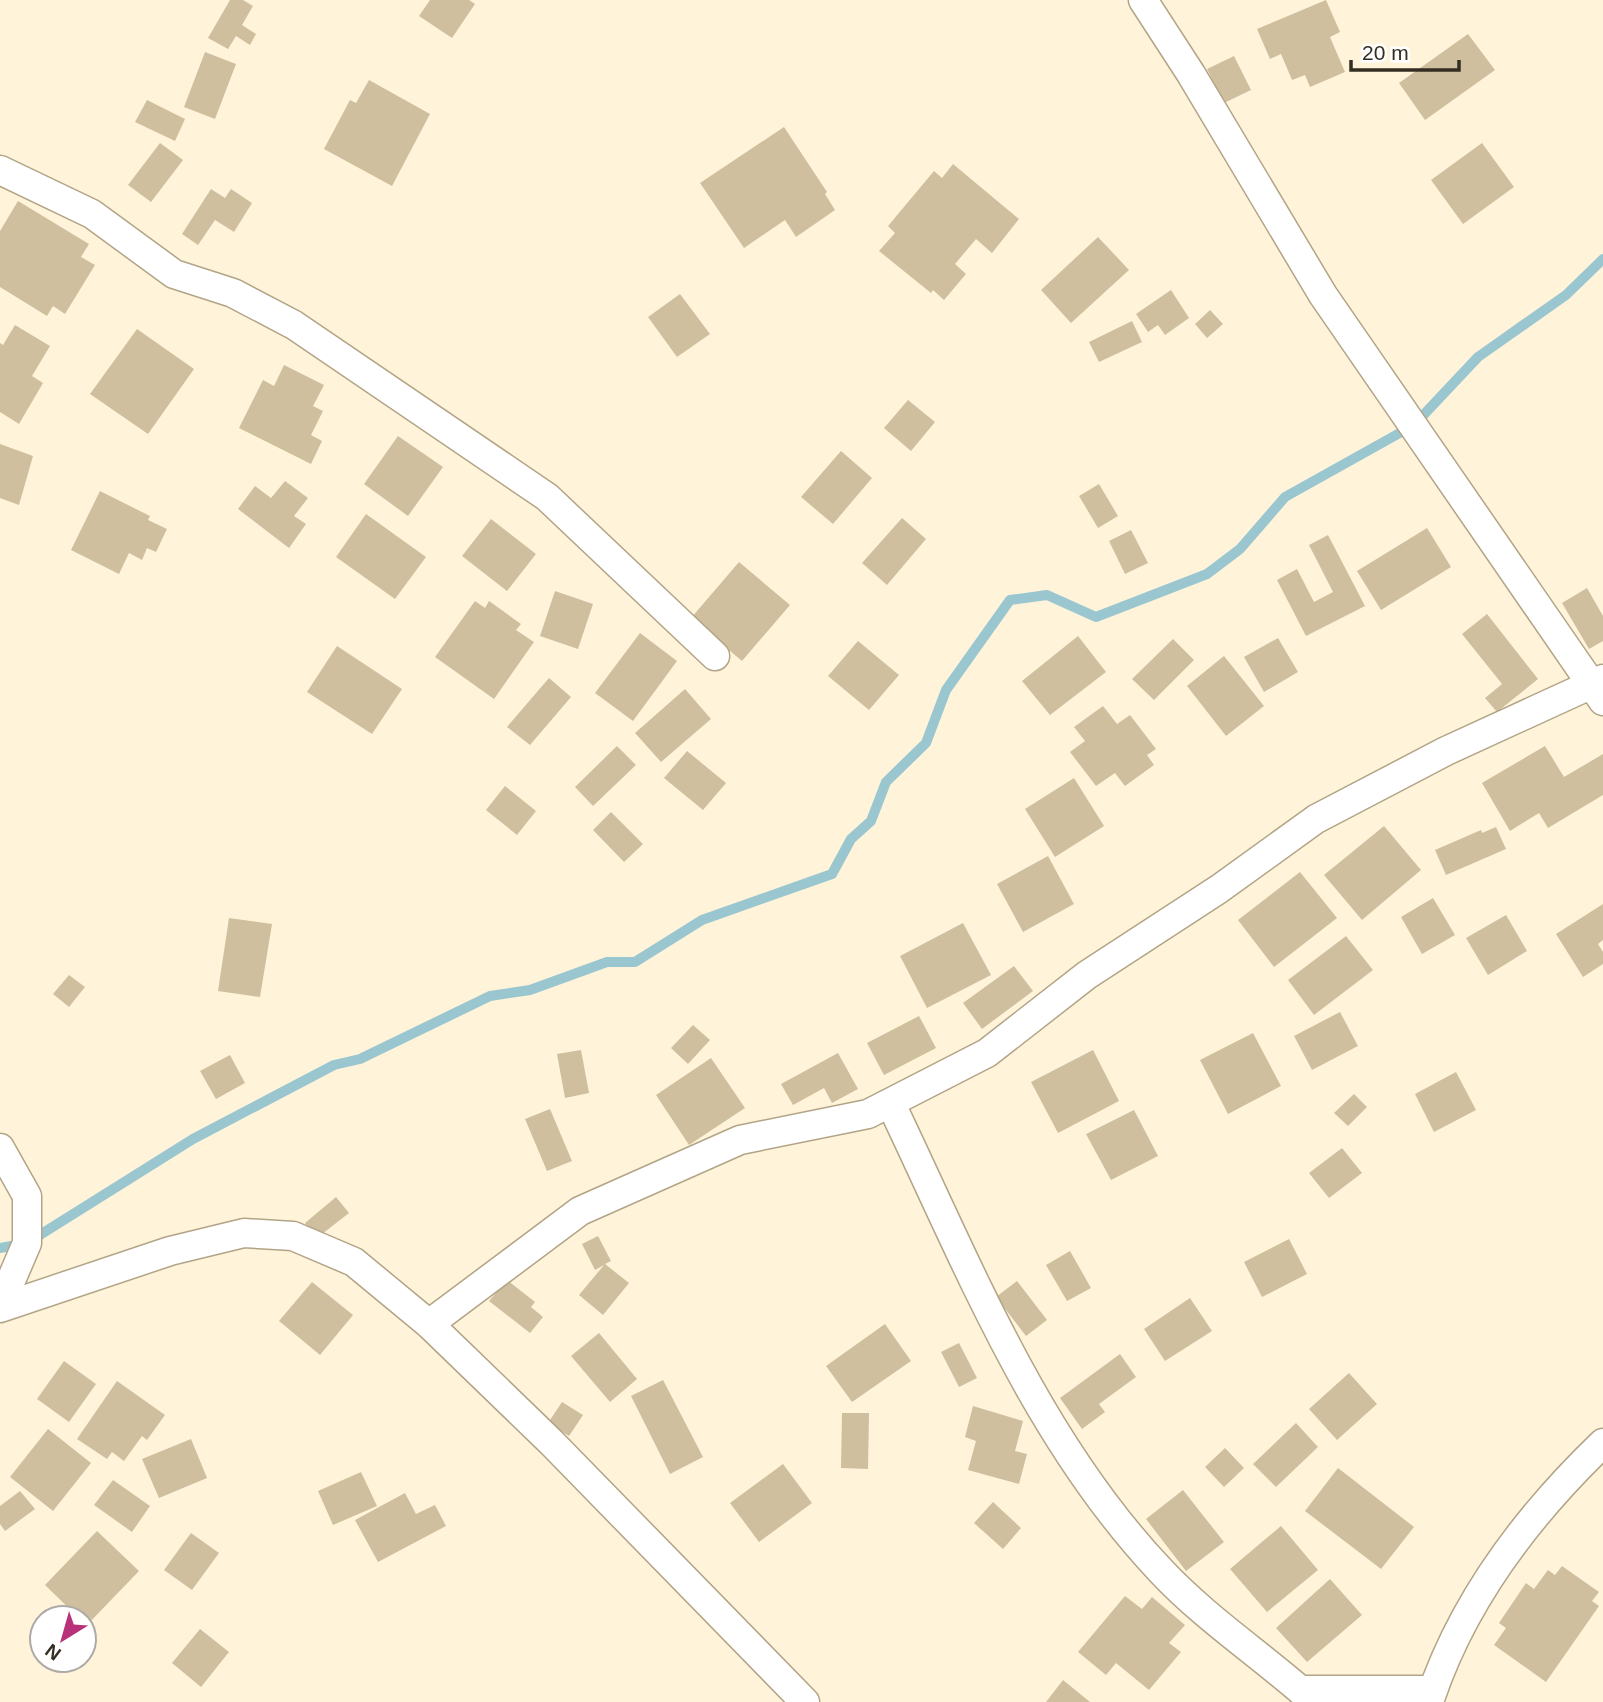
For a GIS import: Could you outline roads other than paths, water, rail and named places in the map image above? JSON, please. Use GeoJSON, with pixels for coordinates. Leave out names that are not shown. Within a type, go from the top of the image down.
{"type":"FeatureCollection","features":[{"type":"Feature","properties":{"kind":"street"},"geometry":{"type":"LineString","coordinates":[[429,1324],[580,1211],[740,1140],[868,1114],[987,1053],[1087,975],[1219,888],[1315,819],[1446,751],[1598,688],[1323,296],[1191,74],[1143,0]]}},
{"type":"Feature","properties":{"kind":"street"},"geometry":{"type":"LineString","coordinates":[[0,170],[92,214],[174,274],[233,293],[294,325],[547,497],[715,656]]}},
{"type":"Feature","properties":{"kind":"street"},"geometry":{"type":"LineString","coordinates":[[891,1104],[999,1329],[1059,1440],[1160,1570],[1203,1613],[1307,1696],[1431,1696],[1464,1619],[1522,1529],[1603,1443]]}},
{"type":"Feature","properties":{"kind":"street"},"geometry":{"type":"LineString","coordinates":[[0,1147],[27,1196],[27,1243],[0,1307]]}},
{"type":"Feature","properties":{"kind":"street"},"geometry":{"type":"LineString","coordinates":[[0,1307],[170,1251],[244,1233],[293,1236],[354,1262],[429,1324],[630,1519],[702,1598],[805,1702]]}},
{"type":"Feature","properties":{"kind":"waterway"},"geometry":{"type":"LineString","coordinates":[[0,1248],[27,1243],[193,1139],[334,1065],[360,1059],[490,996],[530,990],[607,962],[635,962],[702,920],[832,874],[851,839],[871,821],[886,782],[926,743],[946,690],[1010,600],[1047,595],[1096,617],[1207,574],[1240,549],[1285,497],[1414,425],[1478,357],[1566,295],[1603,259]]}}]}
